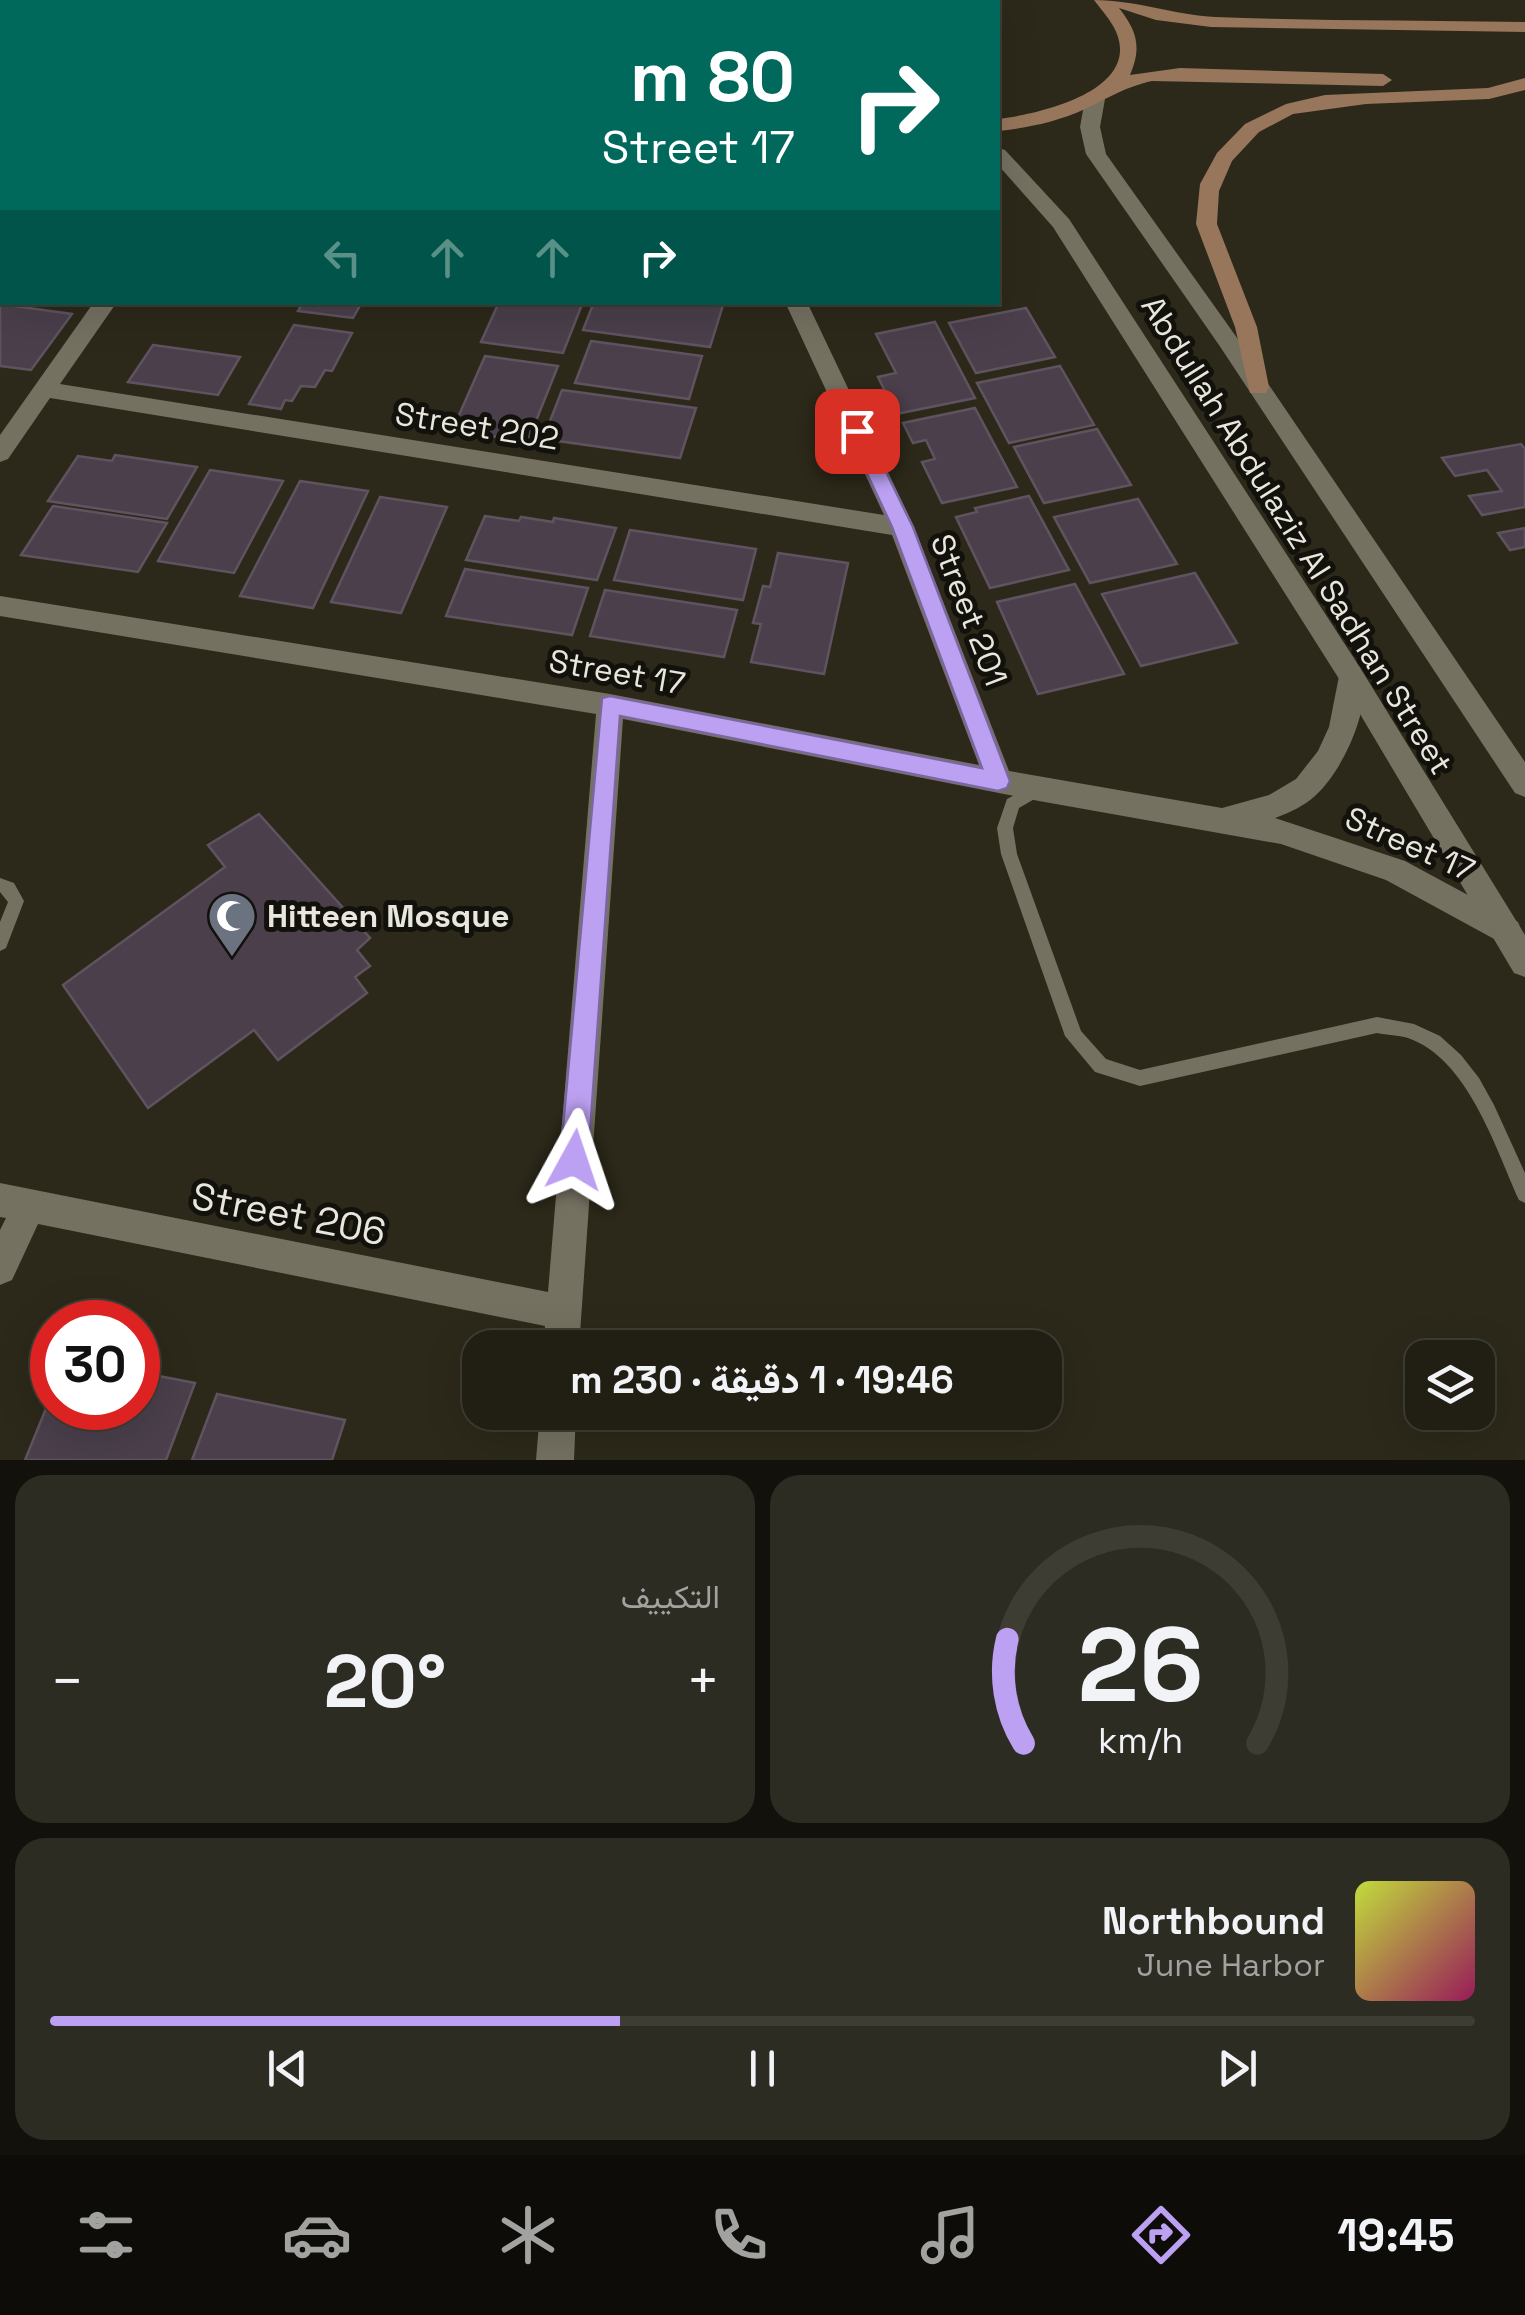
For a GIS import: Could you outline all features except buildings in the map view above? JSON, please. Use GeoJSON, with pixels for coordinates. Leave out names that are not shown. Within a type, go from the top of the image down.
{"type":"FeatureCollection","features":[{"type":"Feature","properties":{"kind":"main road"},"geometry":{"type":"LineString","coordinates":[[1103,0],[1118,16],[1128,44],[1127,59],[1103,92]]}},
{"type":"Feature","properties":{"kind":"main road"},"geometry":{"type":"LineString","coordinates":[[1114,0],[1156,14],[1211,22],[1525,28]]}},
{"type":"Feature","properties":{"kind":"main road"},"geometry":{"type":"LineString","coordinates":[[1000,125],[1040,120],[1152,75],[1525,82]]}},
{"type":"Feature","properties":{"kind":"main road"},"geometry":{"type":"LineString","coordinates":[[1258,387],[1256,360],[1206,221],[1212,177],[1234,142],[1266,121],[1311,105],[1358,98],[1468,95],[1525,82]]}},
{"type":"Feature","properties":{"kind":"street","name":"Abdullah Abdulaziz Al Sadhan Street"},"geometry":{"type":"LineString","coordinates":[[1103,92],[1088,120],[1088,135],[1096,154],[1258,387],[1525,786]]}},
{"type":"Feature","properties":{"kind":"street","name":"Abdullah Abdulaziz Al Sadhan Street"},"geometry":{"type":"LineString","coordinates":[[1000,156],[1049,206],[1350,674],[1525,963]]}},
{"type":"Feature","properties":{"kind":"street"},"geometry":{"type":"LineString","coordinates":[[0,453],[104,305]]}},
{"type":"Feature","properties":{"kind":"street","name":"Street 201"},"geometry":{"type":"LineString","coordinates":[[797,305],[902,527],[998,781]]}},
{"type":"Feature","properties":{"kind":"street","name":"Street 202"},"geometry":{"type":"LineString","coordinates":[[42,390],[902,527]]}},
{"type":"Feature","properties":{"kind":"street","name":"Street 17"},"geometry":{"type":"LineString","coordinates":[[0,606],[610,705],[1039,789],[1280,831],[1357,854],[1433,888],[1507,932]]}},
{"type":"Feature","properties":{"kind":"street","name":"Street 17"},"geometry":{"type":"LineString","coordinates":[[1219,821],[1291,798],[1310,781],[1338,741],[1348,708],[1350,674]]}},
{"type":"Feature","properties":{"kind":"street"},"geometry":{"type":"LineString","coordinates":[[561,1330],[610,705]]}},
{"type":"Feature","properties":{"kind":"street"},"geometry":{"type":"LineString","coordinates":[[0,1268],[14,1203]]}},
{"type":"Feature","properties":{"kind":"street","name":"Street 206"},"geometry":{"type":"LineString","coordinates":[[14,1203],[562,1312]]}},
{"type":"Feature","properties":{"kind":"street"},"geometry":{"type":"LineString","coordinates":[[555,1460],[557,1430]]}},
{"type":"Feature","properties":{"kind":"lane"},"geometry":{"type":"LineString","coordinates":[[1039,789],[1012,804],[1005,828],[1009,854],[1074,1036],[1101,1066],[1140,1078],[1377,1024],[1414,1029],[1442,1045],[1463,1068],[1525,1194]]}},
{"type":"Feature","properties":{"kind":"lane"},"geometry":{"type":"LineString","coordinates":[[0,885],[8,888],[16,901],[0,943]]}},
{"type":"Feature","properties":{"kind":"place","name":"Hitteen Mosque"},"geometry":{"type":"Point","coordinates":[232,958]}},
{"type":"Feature","properties":{"kind":"route"},"geometry":{"type":"LineString","coordinates":[[574,1160],[610,705],[998,781],[902,527],[857,431]]}}]}
